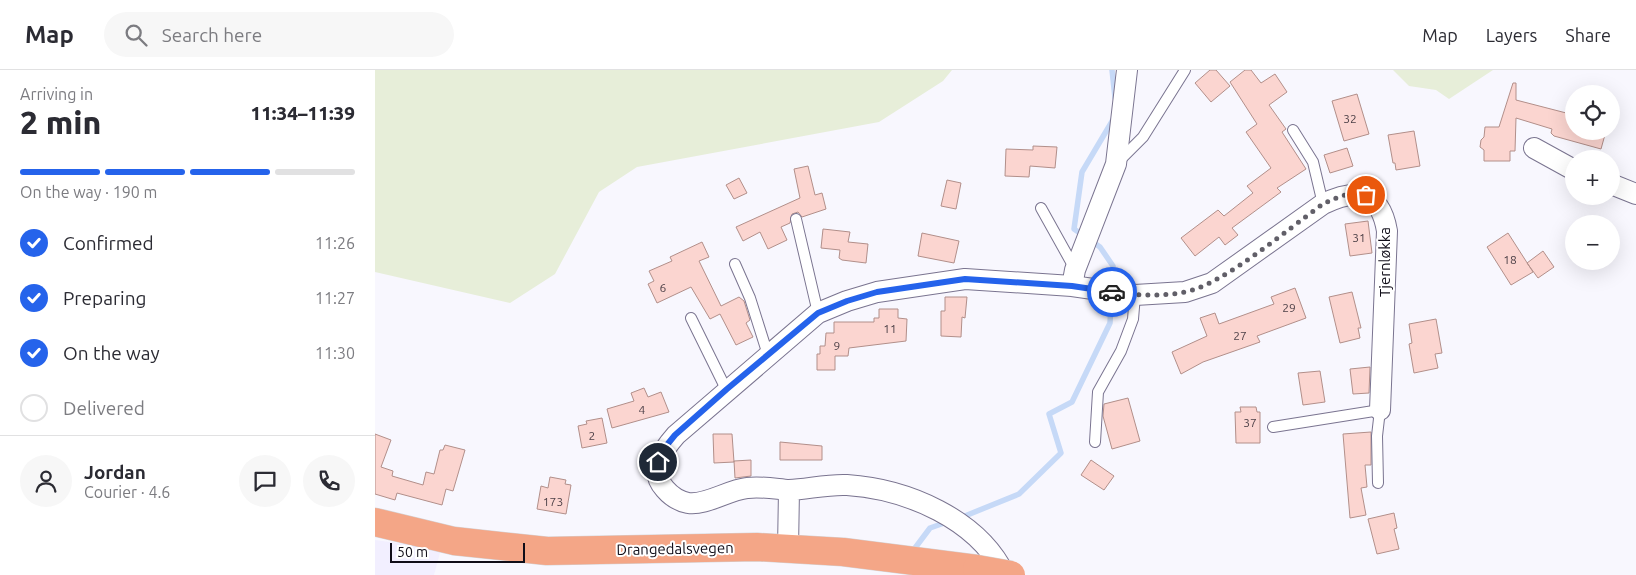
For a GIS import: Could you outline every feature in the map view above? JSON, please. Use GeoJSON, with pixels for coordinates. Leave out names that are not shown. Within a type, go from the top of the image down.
{"type":"FeatureCollection","features":[{"type":"Feature","properties":{"kind":"main road","name":"Drangedalsvegen"},"geometry":{"type":"LineString","coordinates":[[375,522],[454,541],[547,551],[720,548],[788,549],[904,558],[1011,575]]}},
{"type":"Feature","properties":{"kind":"street"},"geometry":{"type":"LineString","coordinates":[[1073,278],[1116,164],[1127,70]]}},
{"type":"Feature","properties":{"kind":"street"},"geometry":{"type":"LineString","coordinates":[[1534,148],[1565,165]]}},
{"type":"Feature","properties":{"kind":"street"},"geometry":{"type":"LineString","coordinates":[[1620,188],[1636,194]]}},
{"type":"Feature","properties":{"kind":"street","name":"Tjernløkka"},"geometry":{"type":"LineString","coordinates":[[1005,575],[996,556],[984,541],[962,522],[932,507],[891,493],[846,485],[789,490],[748,488],[725,493],[704,502],[688,503],[673,497],[663,486],[657,473],[662,451],[675,435],[727,389],[818,313],[877,292],[965,279],[1073,278],[1135,295],[1185,292],[1212,282],[1323,204],[1342,195],[1355,193],[1366,195],[1384,214],[1387,231],[1380,410]]}},
{"type":"Feature","properties":{"kind":"street"},"geometry":{"type":"LineString","coordinates":[[788,549],[789,490]]}},
{"type":"Feature","properties":{"kind":"lane"},"geometry":{"type":"LineString","coordinates":[[1116,164],[1143,137],[1185,70]]}},
{"type":"Feature","properties":{"kind":"lane"},"geometry":{"type":"LineString","coordinates":[[1293,130],[1313,162],[1323,204]]}},
{"type":"Feature","properties":{"kind":"lane"},"geometry":{"type":"LineString","coordinates":[[1041,208],[1073,278]]}},
{"type":"Feature","properties":{"kind":"lane"},"geometry":{"type":"LineString","coordinates":[[796,219],[818,313]]}},
{"type":"Feature","properties":{"kind":"lane"},"geometry":{"type":"LineString","coordinates":[[735,264],[750,298],[768,355]]}},
{"type":"Feature","properties":{"kind":"lane"},"geometry":{"type":"LineString","coordinates":[[1095,442],[1099,392],[1133,320],[1135,295]]}},
{"type":"Feature","properties":{"kind":"lane"},"geometry":{"type":"LineString","coordinates":[[691,318],[727,389]]}},
{"type":"Feature","properties":{"kind":"lane"},"geometry":{"type":"LineString","coordinates":[[1273,427],[1380,410],[1377,436],[1378,483]]}},
{"type":"Feature","properties":{"kind":"shaded area"},"geometry":{"type":"Polygon","coordinates":[[[375,540],[441,549],[434,575],[375,575],[375,540]]]}},
{"type":"Feature","properties":{"kind":"green space"},"geometry":{"type":"Polygon","coordinates":[[[375,70],[952,70],[943,81],[879,122],[637,167],[599,192],[555,274],[510,303],[375,272],[375,70]]]}},
{"type":"Feature","properties":{"kind":"green space"},"geometry":{"type":"Polygon","coordinates":[[[1393,70],[1493,70],[1449,99],[1436,90],[1409,86],[1393,70]]]}},
{"type":"Feature","properties":{"kind":"building"},"geometry":{"type":"Polygon","coordinates":[[[1210,70],[1216,70],[1230,86],[1211,102],[1195,83],[1210,70]]]}},
{"type":"Feature","properties":{"kind":"building"},"geometry":{"type":"Polygon","coordinates":[[[1245,70],[1251,70],[1261,83],[1275,74],[1287,92],[1269,105],[1286,129],[1282,132],[1306,169],[1277,188],[1281,192],[1232,228],[1238,235],[1225,245],[1219,237],[1195,256],[1181,238],[1218,210],[1224,216],[1253,193],[1247,186],[1271,168],[1246,132],[1257,124],[1230,82],[1245,70]]]}},
{"type":"Feature","properties":{"kind":"building"},"geometry":{"type":"Polygon","coordinates":[[[1513,83],[1516,83],[1516,100],[1565,113],[1565,139],[1554,136],[1551,133],[1552,129],[1516,118],[1515,151],[1510,151],[1510,161],[1484,161],[1484,150],[1480,147],[1485,127],[1499,127],[1513,83]]]}},
{"type":"Feature","properties":{"kind":"building"},"geometry":{"type":"Polygon","coordinates":[[[1357,94],[1369,134],[1344,141],[1332,101],[1357,94]]]}},
{"type":"Feature","properties":{"kind":"building"},"geometry":{"type":"Polygon","coordinates":[[[1414,131],[1420,166],[1396,170],[1388,135],[1414,131]]]}},
{"type":"Feature","properties":{"kind":"building"},"geometry":{"type":"Polygon","coordinates":[[[1568,140],[1604,140],[1601,149],[1568,140]]]}},
{"type":"Feature","properties":{"kind":"building"},"geometry":{"type":"Polygon","coordinates":[[[1033,146],[1057,147],[1055,168],[1030,166],[1029,177],[1005,176],[1006,149],[1033,150],[1033,146]]]}},
{"type":"Feature","properties":{"kind":"building"},"geometry":{"type":"Polygon","coordinates":[[[1347,148],[1353,166],[1330,173],[1324,155],[1347,148]]]}},
{"type":"Feature","properties":{"kind":"building"},"geometry":{"type":"Polygon","coordinates":[[[808,166],[815,195],[822,193],[826,209],[802,217],[798,212],[792,214],[790,223],[781,227],[787,240],[768,249],[760,232],[743,241],[736,227],[800,198],[794,169],[808,166]]]}},
{"type":"Feature","properties":{"kind":"building"},"geometry":{"type":"Polygon","coordinates":[[[739,178],[747,193],[734,199],[726,185],[739,178]]]}},
{"type":"Feature","properties":{"kind":"building"},"geometry":{"type":"Polygon","coordinates":[[[947,180],[961,183],[956,209],[941,206],[947,180]]]}},
{"type":"Feature","properties":{"kind":"building"},"geometry":{"type":"Polygon","coordinates":[[[1368,221],[1372,253],[1350,256],[1345,224],[1368,221]]]}},
{"type":"Feature","properties":{"kind":"building"},"geometry":{"type":"Polygon","coordinates":[[[823,229],[850,232],[848,242],[868,244],[866,263],[842,260],[839,258],[840,250],[821,248],[823,229]]]}},
{"type":"Feature","properties":{"kind":"building"},"geometry":{"type":"Polygon","coordinates":[[[922,233],[959,241],[954,263],[918,256],[922,233]]]}},
{"type":"Feature","properties":{"kind":"building"},"geometry":{"type":"Polygon","coordinates":[[[1508,233],[1533,272],[1511,285],[1487,247],[1508,233]]]}},
{"type":"Feature","properties":{"kind":"building"},"geometry":{"type":"Polygon","coordinates":[[[702,242],[709,257],[699,261],[721,306],[739,297],[744,301],[750,320],[746,323],[753,337],[736,345],[720,314],[710,319],[691,287],[657,303],[648,284],[654,281],[649,271],[672,261],[670,257],[702,242]]]}},
{"type":"Feature","properties":{"kind":"building"},"geometry":{"type":"Polygon","coordinates":[[[1543,251],[1554,267],[1538,278],[1527,263],[1543,251]]]}},
{"type":"Feature","properties":{"kind":"building"},"geometry":{"type":"Polygon","coordinates":[[[1295,288],[1306,318],[1257,336],[1260,342],[1203,362],[1181,374],[1172,352],[1207,336],[1200,318],[1215,313],[1219,324],[1274,304],[1271,297],[1295,288]]]}},
{"type":"Feature","properties":{"kind":"building"},"geometry":{"type":"Polygon","coordinates":[[[1352,292],[1361,328],[1358,328],[1360,338],[1340,343],[1329,297],[1352,292]]]}},
{"type":"Feature","properties":{"kind":"building"},"geometry":{"type":"Polygon","coordinates":[[[945,297],[967,297],[965,318],[962,317],[961,337],[941,336],[941,311],[945,311],[945,297]]]}},
{"type":"Feature","properties":{"kind":"building"},"geometry":{"type":"Polygon","coordinates":[[[879,309],[898,309],[898,318],[907,319],[906,341],[849,348],[848,356],[835,356],[835,370],[817,370],[817,354],[820,354],[820,346],[825,346],[826,333],[834,333],[834,322],[874,322],[874,318],[879,318],[879,309]]]}},
{"type":"Feature","properties":{"kind":"building"},"geometry":{"type":"Polygon","coordinates":[[[1436,319],[1442,353],[1435,354],[1438,368],[1414,373],[1409,344],[1412,343],[1409,324],[1436,319]]]}},
{"type":"Feature","properties":{"kind":"building"},"geometry":{"type":"Polygon","coordinates":[[[1370,367],[1369,393],[1353,394],[1350,369],[1370,367]]]}},
{"type":"Feature","properties":{"kind":"building"},"geometry":{"type":"Polygon","coordinates":[[[1320,371],[1325,402],[1303,405],[1298,373],[1320,371]]]}},
{"type":"Feature","properties":{"kind":"building"},"geometry":{"type":"Polygon","coordinates":[[[644,388],[648,397],[661,392],[669,412],[612,428],[607,409],[634,401],[631,393],[644,388]]]}},
{"type":"Feature","properties":{"kind":"building"},"geometry":{"type":"Polygon","coordinates":[[[1128,398],[1140,441],[1112,449],[1103,416],[1104,404],[1128,398]]]}},
{"type":"Feature","properties":{"kind":"building"},"geometry":{"type":"Polygon","coordinates":[[[1240,407],[1256,407],[1257,412],[1260,412],[1260,443],[1236,443],[1235,412],[1241,412],[1240,407]]]}},
{"type":"Feature","properties":{"kind":"building"},"geometry":{"type":"Polygon","coordinates":[[[602,418],[607,443],[582,448],[578,426],[587,424],[586,421],[602,418]]]}},
{"type":"Feature","properties":{"kind":"building"},"geometry":{"type":"Polygon","coordinates":[[[1371,432],[1371,465],[1365,465],[1367,487],[1361,488],[1366,515],[1350,518],[1343,434],[1371,432]]]}},
{"type":"Feature","properties":{"kind":"building"},"geometry":{"type":"Polygon","coordinates":[[[375,434],[391,440],[381,467],[393,471],[392,476],[423,485],[426,472],[434,474],[440,450],[443,450],[445,445],[465,450],[453,491],[446,489],[442,505],[397,493],[395,500],[375,494],[375,434]]]}},
{"type":"Feature","properties":{"kind":"building"},"geometry":{"type":"Polygon","coordinates":[[[713,434],[732,434],[734,462],[714,463],[713,434]]]}},
{"type":"Feature","properties":{"kind":"building"},"geometry":{"type":"Polygon","coordinates":[[[780,442],[822,446],[822,460],[780,460],[780,442]]]}},
{"type":"Feature","properties":{"kind":"building"},"geometry":{"type":"Polygon","coordinates":[[[751,460],[751,476],[735,478],[734,461],[751,460]]]}},
{"type":"Feature","properties":{"kind":"building"},"geometry":{"type":"Polygon","coordinates":[[[1091,460],[1114,476],[1104,490],[1081,475],[1091,460]]]}},
{"type":"Feature","properties":{"kind":"building"},"geometry":{"type":"Polygon","coordinates":[[[550,477],[566,480],[565,484],[571,485],[566,514],[537,509],[541,486],[548,488],[550,477]]]}},
{"type":"Feature","properties":{"kind":"building"},"geometry":{"type":"Polygon","coordinates":[[[1394,513],[1397,528],[1394,529],[1399,549],[1377,554],[1368,519],[1394,513]]]}},
{"type":"Feature","properties":{"kind":"waterway"},"geometry":{"type":"LineString","coordinates":[[1112,70],[1115,98]]}},
{"type":"Feature","properties":{"kind":"waterway"},"geometry":{"type":"LineString","coordinates":[[960,518],[1019,494],[1061,453],[1049,414],[1072,402],[1110,323],[1113,266],[1100,247],[1074,229],[1082,172],[1114,118]]}},
{"type":"Feature","properties":{"kind":"waterway"},"geometry":{"type":"LineString","coordinates":[[912,552],[930,528],[947,522]]}},
{"type":"Feature","properties":{"kind":"way so far"},"geometry":{"type":"LineString","coordinates":[[1112,292],[1135,295],[1185,292],[1212,282],[1323,204],[1342,195],[1355,193],[1366,195]]}},
{"type":"Feature","properties":{"kind":"route"},"geometry":{"type":"LineString","coordinates":[[658,462],[662,451],[675,435],[727,389],[818,313],[847,301],[877,292],[965,279],[1072,286],[1112,292]]}}]}
